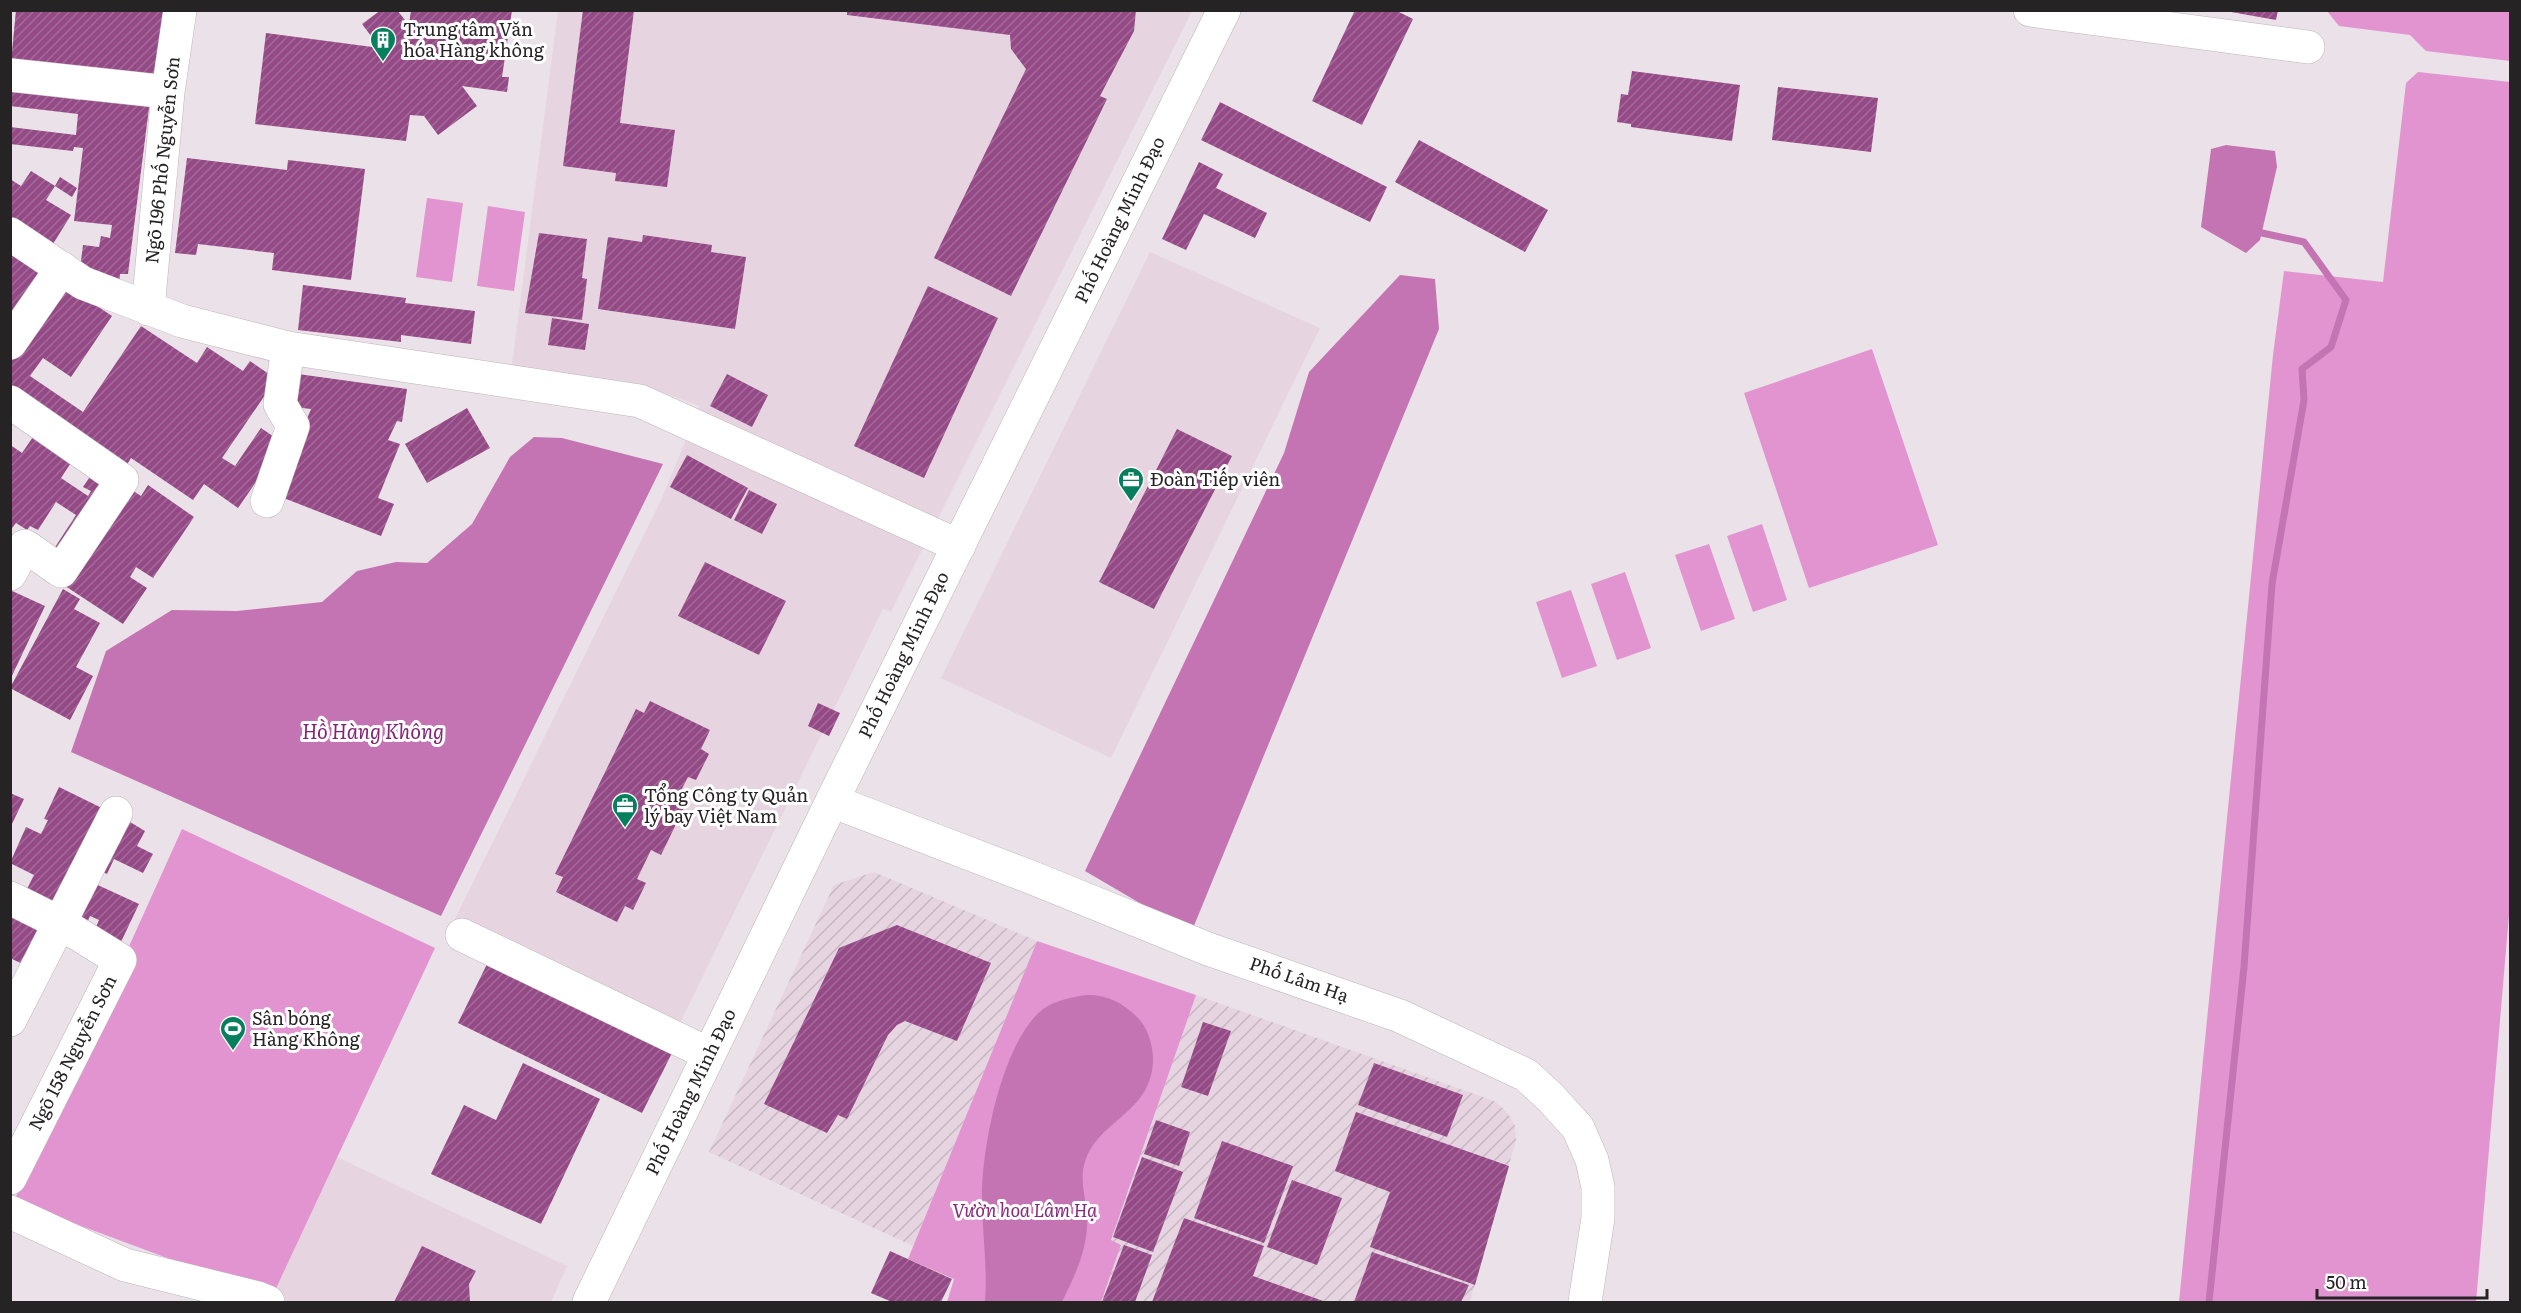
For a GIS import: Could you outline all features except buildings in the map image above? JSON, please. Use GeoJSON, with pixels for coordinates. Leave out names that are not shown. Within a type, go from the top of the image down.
{"type":"FeatureCollection","features":[{"type":"Feature","properties":{"kind":"street","name":"Ngõ 196 Phố Nguyễn Sơn"},"geometry":{"type":"LineString","coordinates":[[148,309],[168,92],[180,10]]}},
{"type":"Feature","properties":{"kind":"street","name":"Phố Hoàng Minh Đạo"},"geometry":{"type":"LineString","coordinates":[[589,1302],[832,801],[1224,10]]}},
{"type":"Feature","properties":{"kind":"street"},"geometry":{"type":"LineString","coordinates":[[2030,10],[2308,47]]}},
{"type":"Feature","properties":{"kind":"street"},"geometry":{"type":"LineString","coordinates":[[10,75],[168,92]]}},
{"type":"Feature","properties":{"kind":"street"},"geometry":{"type":"LineString","coordinates":[[10,234],[83,283],[182,321],[288,348],[640,401],[959,546]]}},
{"type":"Feature","properties":{"kind":"street"},"geometry":{"type":"LineString","coordinates":[[10,343],[62,268]]}},
{"type":"Feature","properties":{"kind":"street"},"geometry":{"type":"LineString","coordinates":[[267,501],[293,426],[280,404],[288,348]]}},
{"type":"Feature","properties":{"kind":"street"},"geometry":{"type":"LineString","coordinates":[[10,402],[122,480],[61,571],[25,546],[10,574]]}},
{"type":"Feature","properties":{"kind":"street","name":"Phố Lâm Hạ"},"geometry":{"type":"LineString","coordinates":[[832,801],[1033,878],[1208,949],[1400,1016],[1526,1075],[1578,1128],[1592,1160],[1598,1187],[1598,1218],[1586,1302]]}},
{"type":"Feature","properties":{"kind":"street"},"geometry":{"type":"LineString","coordinates":[[10,1020],[116,813]]}},
{"type":"Feature","properties":{"kind":"street"},"geometry":{"type":"LineString","coordinates":[[10,898],[60,923]]}},
{"type":"Feature","properties":{"kind":"street","name":"Ngõ 158 Nguyễn Sơn"},"geometry":{"type":"LineString","coordinates":[[10,1178],[120,960],[60,923]]}},
{"type":"Feature","properties":{"kind":"street"},"geometry":{"type":"LineString","coordinates":[[462,935],[709,1054]]}},
{"type":"Feature","properties":{"kind":"street"},"geometry":{"type":"LineString","coordinates":[[10,1212],[125,1265],[268,1302]]}},
{"type":"Feature","properties":{"kind":"shaded area"},"geometry":{"type":"Polygon","coordinates":[[[558,11],[1192,11],[891,612],[883,609],[676,1031],[453,923],[661,500],[700,406],[639,384],[512,365],[558,11]]]}},
{"type":"Feature","properties":{"kind":"shaded area","name":"Đoàn Tiếp viên"},"geometry":{"type":"Polygon","coordinates":[[[1150,252],[1320,328],[1111,758],[941,678],[1150,252]]]}},
{"type":"Feature","properties":{"kind":"shaded area"},"geometry":{"type":"Polygon","coordinates":[[[874,872],[1037,941],[913,1246],[709,1152],[834,885],[874,872]]]}},
{"type":"Feature","properties":{"kind":"shaded area"},"geometry":{"type":"Polygon","coordinates":[[[1196,995],[1494,1101],[1507,1112],[1515,1126],[1516,1140],[1470,1302],[1101,1302],[1121,1245],[1111,1241],[1196,995]]]}},
{"type":"Feature","properties":{"kind":"shaded area"},"geometry":{"type":"Polygon","coordinates":[[[337,1157],[567,1266],[551,1302],[285,1302],[272,1297],[337,1157]]]}},
{"type":"Feature","properties":{"kind":"green space"},"geometry":{"type":"Polygon","coordinates":[[[2327,11],[2510,11],[2510,61],[2426,51],[2410,35],[2339,26],[2327,11]]]}},
{"type":"Feature","properties":{"kind":"green space"},"geometry":{"type":"Polygon","coordinates":[[[2418,72],[2510,82],[2510,903],[2476,1302],[2179,1302],[2273,355],[2284,271],[2383,282],[2406,83],[2418,72]]]}},
{"type":"Feature","properties":{"kind":"green space"},"geometry":{"type":"Polygon","coordinates":[[[427,198],[463,203],[452,282],[416,277],[427,198]]]}},
{"type":"Feature","properties":{"kind":"green space"},"geometry":{"type":"Polygon","coordinates":[[[488,206],[525,212],[514,291],[477,286],[488,206]]]}},
{"type":"Feature","properties":{"kind":"green space"},"geometry":{"type":"Polygon","coordinates":[[[1872,349],[1938,545],[1809,588],[1744,393],[1872,349]]]}},
{"type":"Feature","properties":{"kind":"green space"},"geometry":{"type":"Polygon","coordinates":[[[1762,524],[1787,600],[1753,612],[1727,536],[1762,524]]]}},
{"type":"Feature","properties":{"kind":"green space"},"geometry":{"type":"Polygon","coordinates":[[[1709,544],[1735,619],[1701,631],[1675,555],[1709,544]]]}},
{"type":"Feature","properties":{"kind":"green space"},"geometry":{"type":"Polygon","coordinates":[[[1625,572],[1651,648],[1617,660],[1591,584],[1625,572]]]}},
{"type":"Feature","properties":{"kind":"green space"},"geometry":{"type":"Polygon","coordinates":[[[1571,590],[1597,666],[1562,678],[1536,602],[1571,590]]]}},
{"type":"Feature","properties":{"kind":"green space","name":"Sân bóng Hàng Không"},"geometry":{"type":"Polygon","coordinates":[[[182,829],[435,948],[272,1297],[14,1201],[182,829]]]}},
{"type":"Feature","properties":{"kind":"green space","name":"Vườn hoa Lâm Hạ"},"geometry":{"type":"Polygon","coordinates":[[[1037,941],[1196,995],[1111,1240],[1121,1245],[1101,1302],[947,1302],[954,1279],[908,1259],[1037,941]]]}},
{"type":"Feature","properties":{"kind":"water"},"geometry":{"type":"Polygon","coordinates":[[[2226,145],[2275,151],[2277,167],[2260,240],[2246,253],[2201,227],[2211,149],[2226,145]]]}},
{"type":"Feature","properties":{"kind":"water"},"geometry":{"type":"Polygon","coordinates":[[[1400,275],[1435,279],[1439,329],[1191,933],[1085,871],[1284,453],[1309,372],[1400,275]]]}},
{"type":"Feature","properties":{"kind":"water","name":"Hồ Hàng Không"},"geometry":{"type":"Polygon","coordinates":[[[534,437],[562,438],[663,464],[441,916],[71,752],[106,651],[172,610],[237,611],[322,602],[357,571],[396,562],[427,563],[472,524],[510,457],[534,437]]]}},
{"type":"Feature","properties":{"kind":"water"},"geometry":{"type":"Polygon","coordinates":[[[1087,995],[1102,996],[1115,1001],[1139,1019],[1152,1047],[1151,1076],[1135,1104],[1090,1149],[1083,1171],[1087,1215],[1086,1238],[1076,1271],[1062,1302],[985,1302],[982,1188],[987,1144],[998,1092],[1017,1044],[1029,1024],[1048,1006],[1059,1001],[1087,995]]]}},
{"type":"Feature","properties":{"kind":"waterway"},"geometry":{"type":"LineString","coordinates":[[2209,1302],[2244,967],[2272,584],[2304,400],[2302,369],[2331,347],[2346,300],[2304,242],[2262,233]]}},
{"type":"Feature","properties":{"kind":"place","name":"Trung tâm Văn hóa Hàng không"},"geometry":{"type":"Point","coordinates":[383,63]}},
{"type":"Feature","properties":{"kind":"place","name":"Đoàn Tiếp viên"},"geometry":{"type":"Point","coordinates":[1131,503]}},
{"type":"Feature","properties":{"kind":"place","name":"Tổng Công ty Quản lý bay Việt Nam"},"geometry":{"type":"Point","coordinates":[625,829]}},
{"type":"Feature","properties":{"kind":"place","name":"Sân bóng Hàng Không"},"geometry":{"type":"Point","coordinates":[233,1052]}}]}
